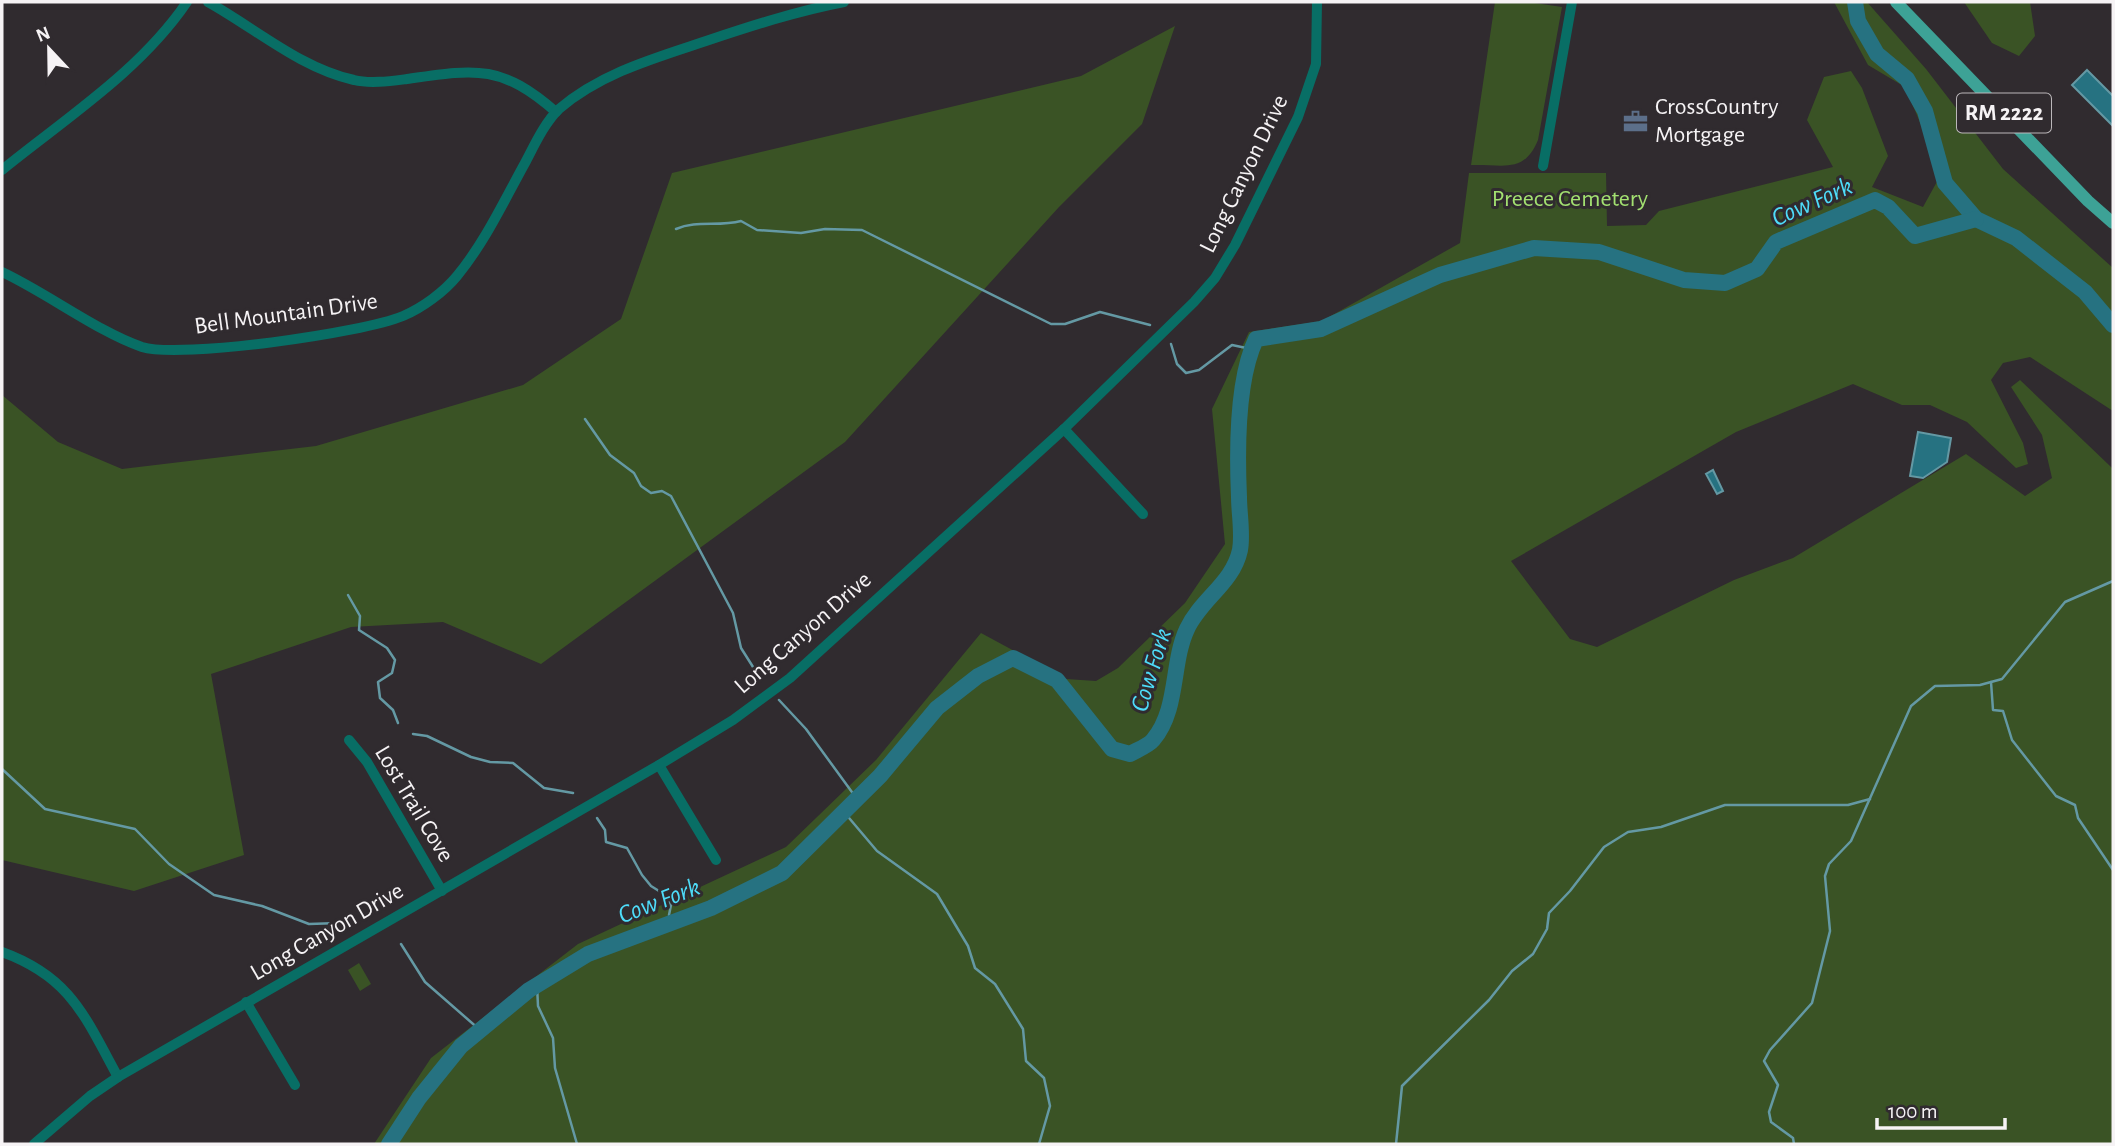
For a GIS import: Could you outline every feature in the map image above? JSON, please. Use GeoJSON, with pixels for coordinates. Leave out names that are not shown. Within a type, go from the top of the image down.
{"type":"FeatureCollection","features":[{"type":"Feature","properties":{"kind":"main road","name":"RM 2222"},"geometry":{"type":"LineString","coordinates":[[1896,2],[2088,201],[2113,223]]}},
{"type":"Feature","properties":{"kind":"street"},"geometry":{"type":"LineString","coordinates":[[2,170],[122,74],[150,48],[187,2]]}},
{"type":"Feature","properties":{"kind":"street"},"geometry":{"type":"LineString","coordinates":[[208,2],[330,74],[358,81],[396,80],[456,72],[497,75],[525,87],[556,112]]}},
{"type":"Feature","properties":{"kind":"street","name":"Bell Mountain Drive"},"geometry":{"type":"LineString","coordinates":[[2,272],[142,347],[177,351],[376,325],[405,316],[432,299],[456,278],[483,241],[556,112],[604,78],[649,60],[744,28],[841,2]]}},
{"type":"Feature","properties":{"kind":"street","name":"Long Canyon Drive"},"geometry":{"type":"LineString","coordinates":[[34,1144],[80,1104],[118,1077],[659,765],[733,720],[790,678],[1064,429],[1186,311],[1214,278],[1235,245],[1294,125],[1308,89],[1316,64],[1317,2]]}},
{"type":"Feature","properties":{"kind":"street"},"geometry":{"type":"LineString","coordinates":[[1543,166],[1572,2]]}},
{"type":"Feature","properties":{"kind":"street"},"geometry":{"type":"LineString","coordinates":[[1064,429],[1143,514]]}},
{"type":"Feature","properties":{"kind":"street","name":"Lost Trail Cove"},"geometry":{"type":"LineString","coordinates":[[349,740],[367,762],[442,891]]}},
{"type":"Feature","properties":{"kind":"street"},"geometry":{"type":"LineString","coordinates":[[659,765],[716,860]]}},
{"type":"Feature","properties":{"kind":"street"},"geometry":{"type":"LineString","coordinates":[[2,952],[41,969],[57,982],[74,1001],[118,1077]]}},
{"type":"Feature","properties":{"kind":"street"},"geometry":{"type":"LineString","coordinates":[[246,1002],[295,1085]]}},
{"type":"Feature","properties":{"kind":"green space"},"geometry":{"type":"Polygon","coordinates":[[[1495,2],[1528,2],[1562,7],[1538,140],[1532,151],[1519,163],[1512,165],[1471,165],[1495,2]]]}},
{"type":"Feature","properties":{"kind":"green space","name":"Preece Cemetery"},"geometry":{"type":"Polygon","coordinates":[[[1834,2],[1867,2],[1926,69],[2003,169],[2113,268],[2113,411],[2030,357],[2003,363],[1991,380],[2023,443],[2028,464],[2016,468],[1967,422],[1930,405],[1902,405],[1853,384],[1736,432],[1511,561],[1570,639],[1597,647],[1734,580],[1793,558],[1966,454],[2025,496],[2052,478],[2042,435],[2011,387],[2020,380],[2109,465],[2113,469],[2113,1144],[374,1144],[431,1058],[578,944],[786,847],[876,760],[981,633],[1066,679],[1096,681],[1118,668],[1185,603],[1225,544],[1212,409],[1249,332],[1322,321],[1460,243],[1469,173],[1606,173],[1607,226],[1646,225],[1659,211],[1833,167],[1807,120],[1824,77],[1851,71],[1862,88],[1888,156],[1872,187],[1923,207],[1939,178],[1936,160],[1905,87],[1868,65],[1834,2]]]}},
{"type":"Feature","properties":{"kind":"green space"},"geometry":{"type":"Polygon","coordinates":[[[1964,2],[2030,2],[2035,36],[2019,56],[1992,43],[1964,2]]]}},
{"type":"Feature","properties":{"kind":"green space"},"geometry":{"type":"Polygon","coordinates":[[[1175,26],[1142,124],[1059,207],[845,442],[541,664],[443,622],[351,627],[211,674],[244,855],[134,891],[2,860],[2,395],[58,442],[122,469],[316,446],[523,385],[621,319],[672,173],[1081,76],[1175,26]]]}},
{"type":"Feature","properties":{"kind":"green space"},"geometry":{"type":"Polygon","coordinates":[[[359,963],[371,984],[360,991],[348,970],[359,963]]]}},
{"type":"Feature","properties":{"kind":"water"},"geometry":{"type":"Polygon","coordinates":[[[2087,70],[2113,96],[2113,126],[2072,85],[2087,70]]]}},
{"type":"Feature","properties":{"kind":"water"},"geometry":{"type":"Polygon","coordinates":[[[1918,432],[1951,438],[1947,462],[1923,478],[1910,476],[1918,432]]]}},
{"type":"Feature","properties":{"kind":"water"},"geometry":{"type":"Polygon","coordinates":[[[1713,470],[1723,491],[1717,494],[1706,474],[1713,470]]]}},
{"type":"Feature","properties":{"kind":"waterway"},"geometry":{"type":"LineString","coordinates":[[1855,2],[1858,21],[1877,54],[1907,79],[1925,111],[1945,183],[1976,219],[2016,238],[2085,292],[2113,325]]}},
{"type":"Feature","properties":{"kind":"waterway","name":"Cow Fork"},"geometry":{"type":"LineString","coordinates":[[389,1144],[419,1098],[461,1046],[529,990],[588,954],[711,908],[782,873],[880,776],[937,708],[978,676],[1013,658],[1057,680],[1112,749],[1130,754],[1151,742],[1167,714],[1187,629],[1231,572],[1240,550],[1240,416],[1245,374],[1256,339],[1321,329],[1440,275],[1534,248],[1599,252],[1684,280],[1725,283],[1757,269],[1776,242],[1875,200],[1888,207],[1915,236],[1976,219]]}},
{"type":"Feature","properties":{"kind":"waterway"},"geometry":{"type":"LineString","coordinates":[[676,229],[741,221],[757,230],[801,233],[825,229],[862,230],[1051,324],[1065,324],[1100,312],[1150,325]]}},
{"type":"Feature","properties":{"kind":"waterway"},"geometry":{"type":"LineString","coordinates":[[1171,344],[1177,364],[1186,373],[1199,370],[1232,345],[1251,349]]}},
{"type":"Feature","properties":{"kind":"waterway"},"geometry":{"type":"LineString","coordinates":[[585,419],[610,455],[634,473],[641,486],[651,493],[662,491],[671,496],[733,613],[741,648],[760,678]]}},
{"type":"Feature","properties":{"kind":"waterway"},"geometry":{"type":"LineString","coordinates":[[1794,1144],[1793,1138],[1771,1122],[1769,1112],[1778,1085],[1764,1061],[1770,1050],[1812,1003],[1830,931],[1825,876],[1829,864],[1851,841],[1911,706],[1935,686],[1980,685],[2002,679],[2065,602],[2113,581]]}},
{"type":"Feature","properties":{"kind":"waterway"},"geometry":{"type":"LineString","coordinates":[[348,595],[360,616],[359,630],[387,648],[395,660],[392,673],[378,682],[380,698],[393,710],[398,723]]}},
{"type":"Feature","properties":{"kind":"waterway"},"geometry":{"type":"LineString","coordinates":[[1991,682],[1993,710],[2003,711],[2012,740],[2056,796],[2075,805],[2078,818],[2113,870]]}},
{"type":"Feature","properties":{"kind":"waterway"},"geometry":{"type":"LineString","coordinates":[[779,700],[806,729],[857,799]]}},
{"type":"Feature","properties":{"kind":"waterway"},"geometry":{"type":"LineString","coordinates":[[413,734],[427,736],[471,757],[490,762],[513,763],[544,788],[573,793]]}},
{"type":"Feature","properties":{"kind":"waterway"},"geometry":{"type":"LineString","coordinates":[[2,769],[45,809],[135,829],[169,864],[214,895],[262,906],[309,924],[339,923]]}},
{"type":"Feature","properties":{"kind":"waterway"},"geometry":{"type":"LineString","coordinates":[[1396,1144],[1402,1086],[1489,1000],[1512,971],[1533,954],[1547,929],[1549,913],[1604,847],[1628,832],[1661,827],[1725,805],[1848,805],[1870,799]]}},
{"type":"Feature","properties":{"kind":"waterway"},"geometry":{"type":"LineString","coordinates":[[844,812],[877,851],[937,894],[968,946],[975,968],[995,984],[1023,1029],[1026,1061],[1044,1078],[1050,1106],[1039,1144]]}},
{"type":"Feature","properties":{"kind":"waterway"},"geometry":{"type":"LineString","coordinates":[[597,818],[605,830],[606,842],[627,848],[651,886],[667,896],[671,905],[669,915],[672,923]]}},
{"type":"Feature","properties":{"kind":"waterway"},"geometry":{"type":"LineString","coordinates":[[401,944],[425,982],[480,1030]]}},
{"type":"Feature","properties":{"kind":"waterway"},"geometry":{"type":"LineString","coordinates":[[537,985],[538,1006],[553,1038],[555,1068],[577,1144]]}},
{"type":"Feature","properties":{"kind":"place","name":"CrossCountry Mortgage"},"geometry":{"type":"Point","coordinates":[1635,121]}}]}
